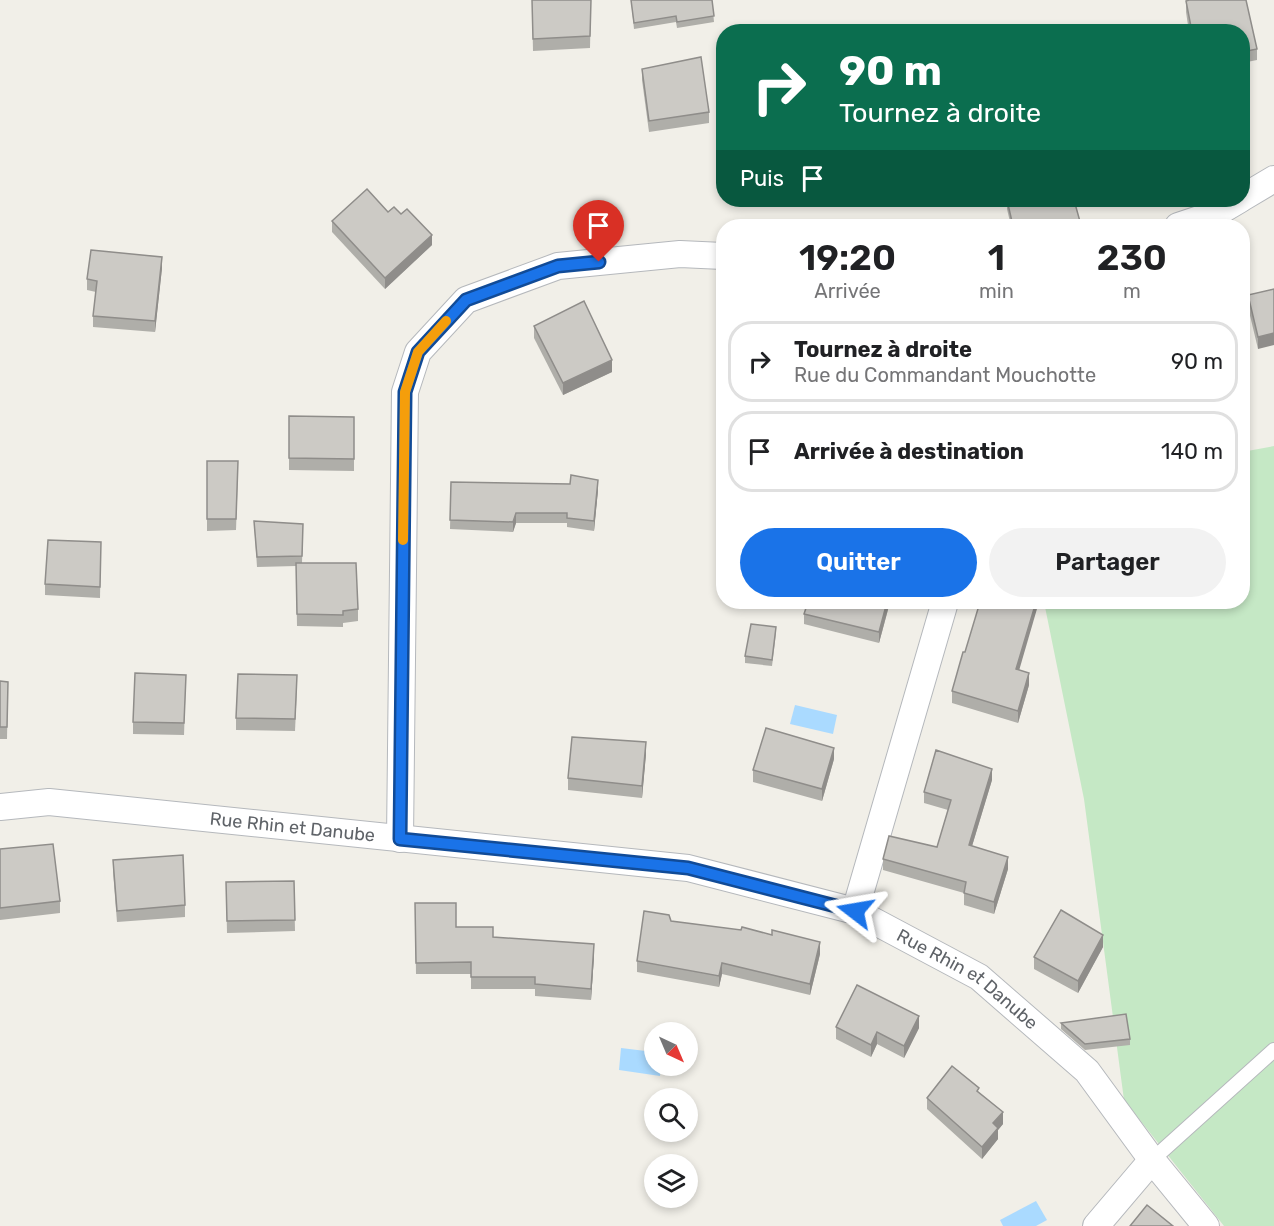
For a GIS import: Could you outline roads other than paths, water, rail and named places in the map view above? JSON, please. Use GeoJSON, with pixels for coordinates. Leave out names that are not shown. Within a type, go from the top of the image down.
{"type":"FeatureCollection","features":[{"type":"Feature","properties":{"kind":"street"},"geometry":{"type":"LineString","coordinates":[[1250,194],[1274,179]]}},
{"type":"Feature","properties":{"kind":"street"},"geometry":{"type":"LineString","coordinates":[[1199,219],[1227,207]]}},
{"type":"Feature","properties":{"kind":"street"},"geometry":{"type":"LineString","coordinates":[[400,839],[405,392],[418,352],[466,300],[558,266],[680,254],[716,256]]}},
{"type":"Feature","properties":{"kind":"street"},"geometry":{"type":"LineString","coordinates":[[855,911],[943,609]]}},
{"type":"Feature","properties":{"kind":"street","name":"Rue Rhin et Danube"},"geometry":{"type":"LineString","coordinates":[[0,807],[49,802],[688,868],[855,911],[979,977],[1087,1071],[1152,1160],[1206,1226]]}},
{"type":"Feature","properties":{"kind":"street"},"geometry":{"type":"LineString","coordinates":[[1096,1226],[1152,1160]]}},
{"type":"Feature","properties":{"kind":"lane"},"geometry":{"type":"LineString","coordinates":[[1152,1160],[1274,1050]]}},
{"type":"Feature","properties":{"kind":"water"},"geometry":{"type":"Polygon","coordinates":[[[795,705],[837,715],[833,734],[790,724],[795,705]]]}},
{"type":"Feature","properties":{"kind":"water"},"geometry":{"type":"Polygon","coordinates":[[[621,1048],[644,1051],[644,1074],[619,1070],[621,1048]]]}},
{"type":"Feature","properties":{"kind":"water"},"geometry":{"type":"Polygon","coordinates":[[[1036,1201],[1047,1220],[1036,1226],[1003,1226],[1000,1220],[1036,1201]]]}}]}
